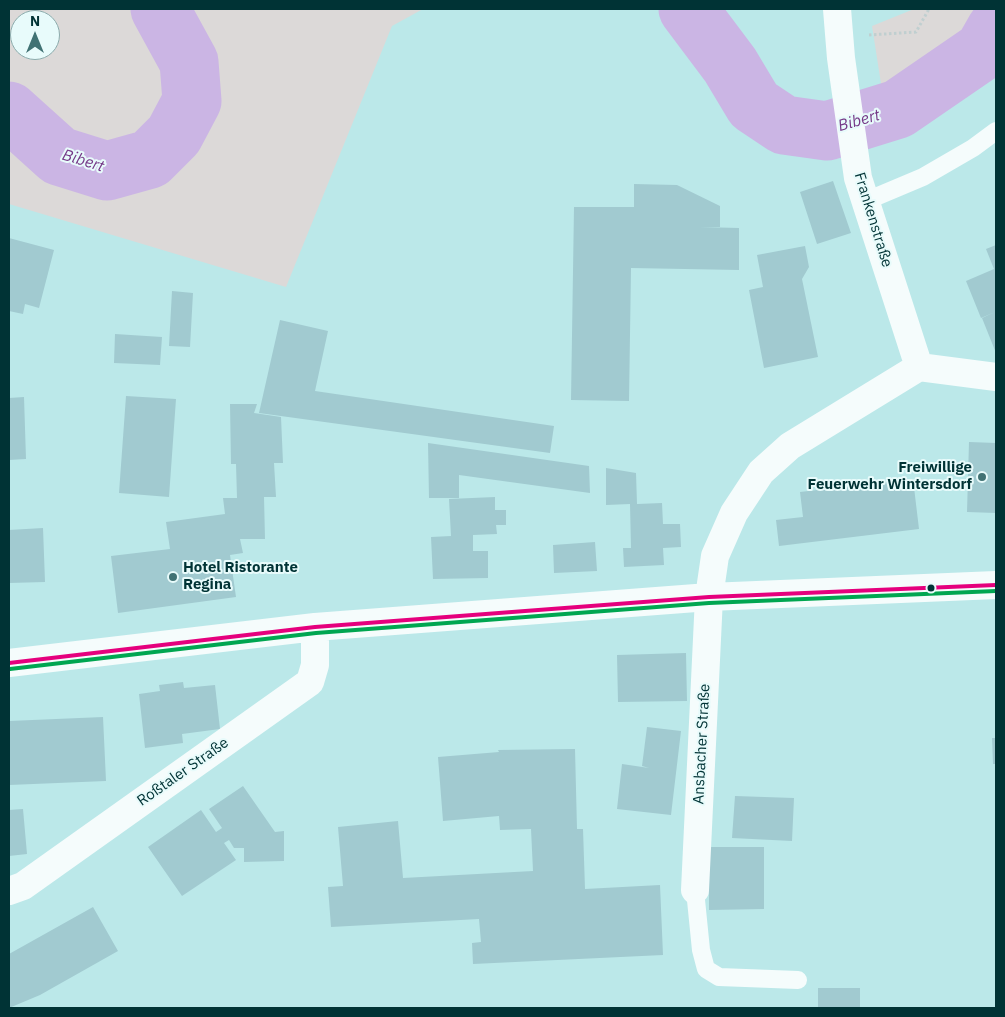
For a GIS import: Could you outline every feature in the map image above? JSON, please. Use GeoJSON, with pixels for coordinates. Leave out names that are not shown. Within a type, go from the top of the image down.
{"type":"FeatureCollection","features":[{"type":"Feature","properties":{"kind":"street","name":"Frankenstraße"},"geometry":{"type":"LineString","coordinates":[[837,9],[840,47],[862,190],[919,367]]}},
{"type":"Feature","properties":{"kind":"street"},"geometry":{"type":"LineString","coordinates":[[709,597],[715,556],[734,513],[761,472],[790,446],[919,367],[996,377]]}},
{"type":"Feature","properties":{"kind":"street"},"geometry":{"type":"LineString","coordinates":[[9,663],[315,627],[709,597],[996,586]]}},
{"type":"Feature","properties":{"kind":"street","name":"Ansbacher Straße"},"geometry":{"type":"LineString","coordinates":[[695,890],[709,597]]}},
{"type":"Feature","properties":{"kind":"street","name":"Roßtaler Straße"},"geometry":{"type":"LineString","coordinates":[[9,892],[23,886],[310,682],[315,666],[315,627]]}},
{"type":"Feature","properties":{"kind":"lane"},"geometry":{"type":"LineString","coordinates":[[862,190],[923,177],[973,148],[996,131]]}},
{"type":"Feature","properties":{"kind":"lane"},"geometry":{"type":"LineString","coordinates":[[695,890],[701,950],[706,969],[719,977],[798,980]]}},
{"type":"Feature","properties":{"kind":"path"},"geometry":{"type":"LineString","coordinates":[[840,47],[916,32],[929,9]]}},
{"type":"Feature","properties":{"kind":"shaded area"},"geometry":{"type":"Polygon","coordinates":[[[9,9],[423,9],[392,26],[286,287],[9,204],[9,9]]]}},
{"type":"Feature","properties":{"kind":"shaded area"},"geometry":{"type":"Polygon","coordinates":[[[914,9],[996,9],[996,67],[889,135],[872,26],[914,9]]]}},
{"type":"Feature","properties":{"kind":"building"},"geometry":{"type":"Polygon","coordinates":[[[833,181],[851,233],[817,244],[800,192],[833,181]]]}},
{"type":"Feature","properties":{"kind":"building"},"geometry":{"type":"Polygon","coordinates":[[[634,184],[677,185],[720,206],[720,227],[700,227],[739,228],[739,270],[631,268],[629,401],[571,400],[574,207],[634,207],[634,184]]]}},
{"type":"Feature","properties":{"kind":"building"},"geometry":{"type":"Polygon","coordinates":[[[9,238],[54,250],[39,308],[25,304],[23,314],[9,311],[9,238]]]}},
{"type":"Feature","properties":{"kind":"building"},"geometry":{"type":"Polygon","coordinates":[[[996,245],[996,353],[982,318],[995,312],[981,318],[966,281],[994,269],[986,249],[996,245]]]}},
{"type":"Feature","properties":{"kind":"building"},"geometry":{"type":"Polygon","coordinates":[[[805,246],[809,267],[802,279],[818,357],[764,368],[749,290],[763,287],[757,255],[805,246]]]}},
{"type":"Feature","properties":{"kind":"building"},"geometry":{"type":"Polygon","coordinates":[[[172,291],[193,293],[190,347],[169,346],[172,291]]]}},
{"type":"Feature","properties":{"kind":"building"},"geometry":{"type":"Polygon","coordinates":[[[280,320],[328,331],[315,391],[554,426],[550,453],[259,413],[280,320]]]}},
{"type":"Feature","properties":{"kind":"building"},"geometry":{"type":"Polygon","coordinates":[[[115,334],[162,337],[160,365],[114,363],[115,334]]]}},
{"type":"Feature","properties":{"kind":"building"},"geometry":{"type":"Polygon","coordinates":[[[126,396],[176,399],[169,497],[119,493],[126,396]]]}},
{"type":"Feature","properties":{"kind":"building"},"geometry":{"type":"Polygon","coordinates":[[[24,397],[26,459],[9,460],[9,398],[24,397]]]}},
{"type":"Feature","properties":{"kind":"building"},"geometry":{"type":"Polygon","coordinates":[[[230,404],[257,404],[254,413],[281,417],[283,463],[274,463],[276,497],[264,497],[265,539],[240,539],[243,553],[230,555],[236,597],[118,613],[111,556],[170,549],[166,522],[225,514],[223,498],[237,498],[236,464],[231,464],[230,404]]]}},
{"type":"Feature","properties":{"kind":"building","name":"Freiwillige Feuerwehr Wintersdorf"},"geometry":{"type":"Polygon","coordinates":[[[969,442],[996,443],[996,513],[967,512],[969,442]]]}},
{"type":"Feature","properties":{"kind":"building"},"geometry":{"type":"Polygon","coordinates":[[[428,443],[589,466],[590,493],[459,475],[459,498],[429,498],[428,443]]]}},
{"type":"Feature","properties":{"kind":"building"},"geometry":{"type":"Polygon","coordinates":[[[606,468],[636,473],[637,504],[662,503],[663,524],[680,524],[681,547],[663,548],[664,565],[624,567],[623,548],[631,548],[630,504],[606,505],[606,468]]]}},
{"type":"Feature","properties":{"kind":"building"},"geometry":{"type":"Polygon","coordinates":[[[913,479],[919,529],[779,546],[776,520],[803,517],[800,492],[913,479]]]}},
{"type":"Feature","properties":{"kind":"building"},"geometry":{"type":"Polygon","coordinates":[[[495,497],[495,510],[506,510],[506,525],[496,525],[497,534],[473,535],[473,551],[488,551],[488,578],[433,579],[431,537],[451,536],[449,499],[495,497]]]}},
{"type":"Feature","properties":{"kind":"building"},"geometry":{"type":"Polygon","coordinates":[[[43,528],[45,582],[9,583],[9,530],[43,528]]]}},
{"type":"Feature","properties":{"kind":"building"},"geometry":{"type":"Polygon","coordinates":[[[595,542],[597,571],[554,573],[553,545],[595,542]]]}},
{"type":"Feature","properties":{"kind":"building"},"geometry":{"type":"Polygon","coordinates":[[[686,653],[687,701],[618,702],[617,655],[686,653]]]}},
{"type":"Feature","properties":{"kind":"building"},"geometry":{"type":"Polygon","coordinates":[[[183,682],[184,688],[215,685],[220,729],[182,734],[183,743],[145,748],[139,694],[160,691],[159,685],[183,682]]]}},
{"type":"Feature","properties":{"kind":"building"},"geometry":{"type":"Polygon","coordinates":[[[103,717],[106,781],[9,785],[9,721],[103,717]]]}},
{"type":"Feature","properties":{"kind":"building"},"geometry":{"type":"Polygon","coordinates":[[[647,727],[681,731],[671,815],[617,809],[622,764],[649,768],[642,766],[647,727]]]}},
{"type":"Feature","properties":{"kind":"building"},"geometry":{"type":"Polygon","coordinates":[[[992,738],[996,738],[996,764],[993,764],[992,738]]]}},
{"type":"Feature","properties":{"kind":"building"},"geometry":{"type":"Polygon","coordinates":[[[575,749],[577,829],[583,829],[585,889],[660,885],[663,955],[473,964],[472,943],[481,942],[479,919],[331,927],[328,887],[343,886],[338,827],[398,821],[403,878],[533,871],[531,829],[500,830],[499,816],[443,821],[438,757],[499,752],[498,750],[575,749]]]}},
{"type":"Feature","properties":{"kind":"building"},"geometry":{"type":"Polygon","coordinates":[[[243,786],[275,832],[284,831],[284,861],[244,862],[244,848],[234,848],[229,840],[224,843],[236,860],[182,896],[148,847],[201,810],[216,832],[222,828],[209,809],[243,786]]]}},
{"type":"Feature","properties":{"kind":"building"},"geometry":{"type":"Polygon","coordinates":[[[735,796],[794,798],[792,841],[732,838],[735,796]]]}},
{"type":"Feature","properties":{"kind":"building"},"geometry":{"type":"Polygon","coordinates":[[[23,809],[27,854],[9,856],[9,810],[23,809]]]}},
{"type":"Feature","properties":{"kind":"building"},"geometry":{"type":"Polygon","coordinates":[[[709,847],[764,847],[764,909],[709,910],[709,847]]]}},
{"type":"Feature","properties":{"kind":"building"},"geometry":{"type":"Polygon","coordinates":[[[93,907],[118,951],[40,995],[9,1008],[9,954],[93,907]]]}},
{"type":"Feature","properties":{"kind":"building"},"geometry":{"type":"Polygon","coordinates":[[[818,988],[860,988],[860,1008],[818,1008],[818,988]]]}},
{"type":"Feature","properties":{"kind":"waterway","name":"Bibert"},"geometry":{"type":"LineString","coordinates":[[9,111],[59,156],[107,171],[150,159],[174,135],[192,101],[189,62],[160,9]]}},
{"type":"Feature","properties":{"kind":"waterway","name":"Bibert"},"geometry":{"type":"LineString","coordinates":[[688,9],[730,65],[754,105],[784,125],[827,131],[898,109],[984,50],[996,29]]}},
{"type":"Feature","properties":{"kind":"transit line"},"geometry":{"type":"LineString","coordinates":[[9,663],[315,627],[709,597],[996,585]]}},
{"type":"Feature","properties":{"kind":"transit line"},"geometry":{"type":"LineString","coordinates":[[10,669],[316,633],[709,603],[996,591]]}},
{"type":"Feature","properties":{"kind":"place","name":"Freiwillige Feuerwehr Wintersdorf"},"geometry":{"type":"Point","coordinates":[982,477]}},
{"type":"Feature","properties":{"kind":"place","name":"Hotel Ristorante Regina"},"geometry":{"type":"Point","coordinates":[173,577]}}]}
